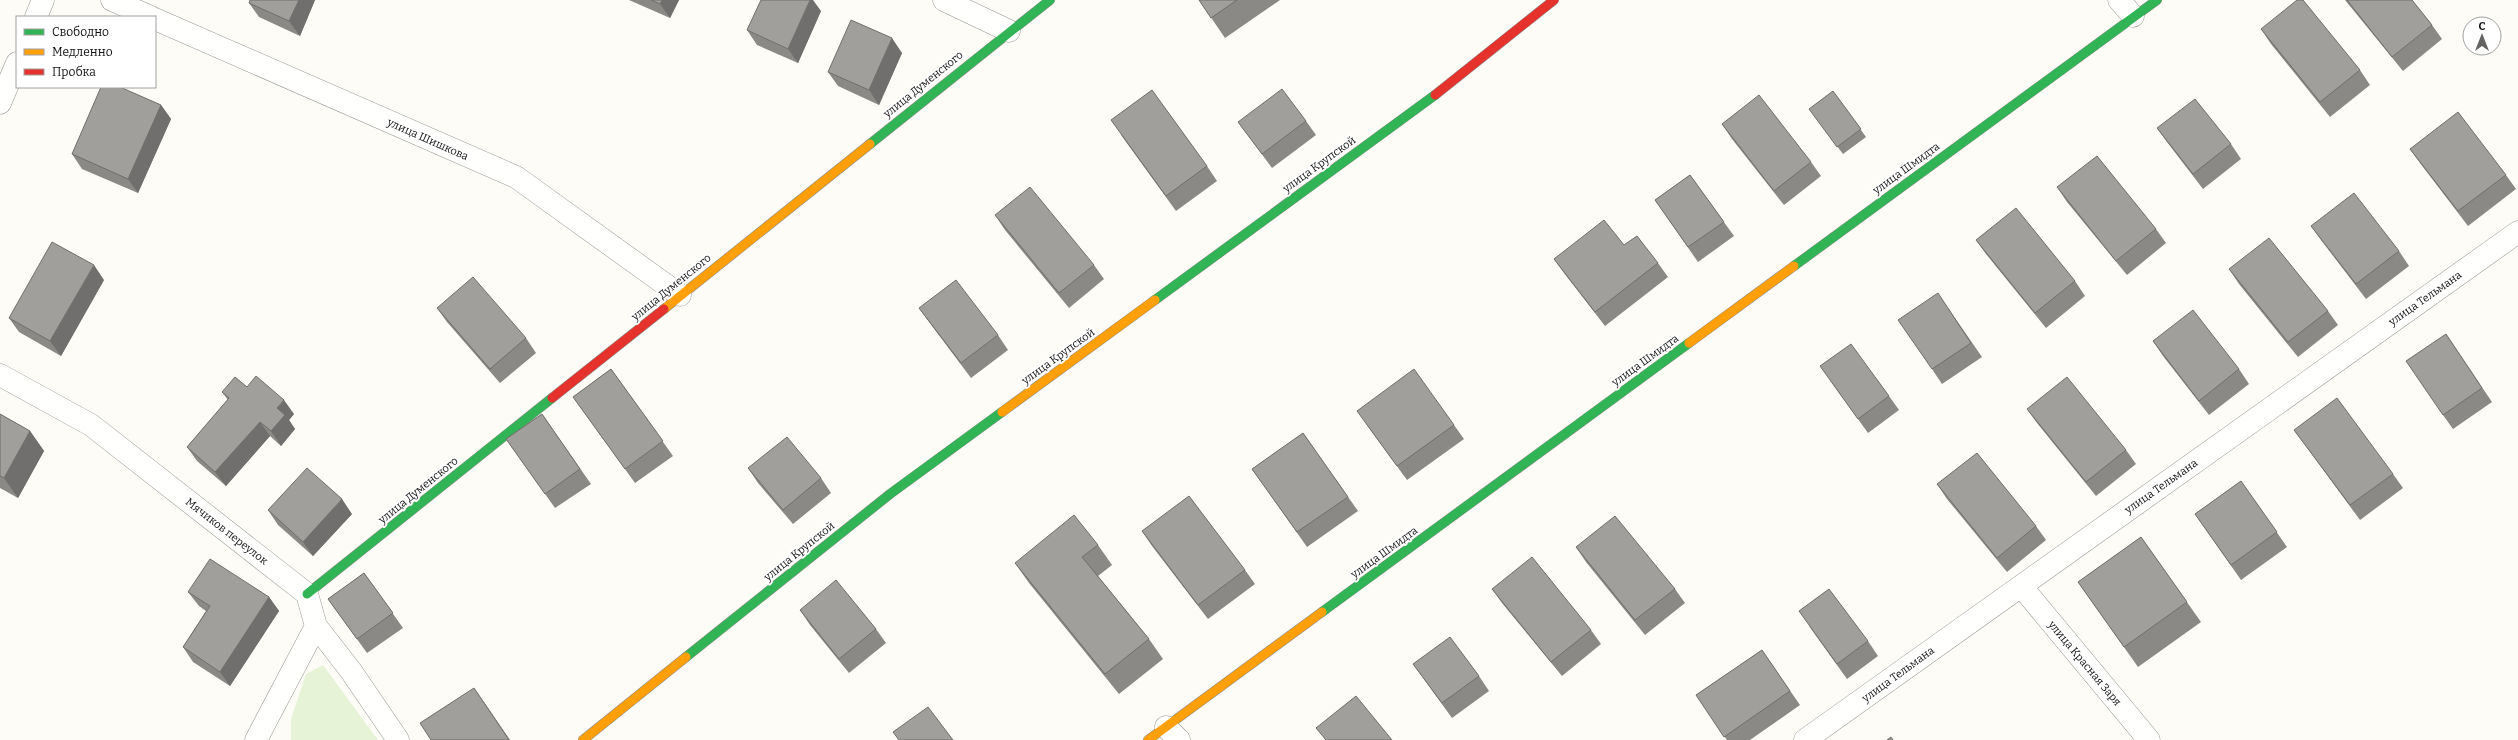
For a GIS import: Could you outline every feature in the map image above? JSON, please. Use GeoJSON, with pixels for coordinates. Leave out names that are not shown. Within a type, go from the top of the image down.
{"type":"FeatureCollection","features":[{"type":"Feature","properties":{"kind":"street"},"geometry":{"type":"LineString","coordinates":[[36,16],[43,0]]}},
{"type":"Feature","properties":{"kind":"street"},"geometry":{"type":"LineString","coordinates":[[112,0],[149,16]]}},
{"type":"Feature","properties":{"kind":"street"},"geometry":{"type":"LineString","coordinates":[[944,0],[1009,31]]}},
{"type":"Feature","properties":{"kind":"street","name":"улица Думенского"},"geometry":{"type":"LineString","coordinates":[[307,594],[1009,31],[1050,0]]}},
{"type":"Feature","properties":{"kind":"street","name":"улица Крупской"},"geometry":{"type":"LineString","coordinates":[[583,740],[890,494],[1470,69],[1554,0]]}},
{"type":"Feature","properties":{"kind":"street"},"geometry":{"type":"LineString","coordinates":[[2119,0],[2133,16]]}},
{"type":"Feature","properties":{"kind":"street","name":"улица Шмидта"},"geometry":{"type":"LineString","coordinates":[[1148,740],[1172,734],[2133,16],[2157,0]]}},
{"type":"Feature","properties":{"kind":"street","name":"улица Шишкова"},"geometry":{"type":"LineString","coordinates":[[156,19],[516,177],[680,295]]}},
{"type":"Feature","properties":{"kind":"street"},"geometry":{"type":"LineString","coordinates":[[0,103],[16,65]]}},
{"type":"Feature","properties":{"kind":"street","name":"улица Тельмана"},"geometry":{"type":"LineString","coordinates":[[1805,740],[2518,232]]}},
{"type":"Feature","properties":{"kind":"street","name":"Мячиков переулок"},"geometry":{"type":"LineString","coordinates":[[0,375],[91,425],[307,594]]}},
{"type":"Feature","properties":{"kind":"street","name":"улица Красная Заря"},"geometry":{"type":"LineString","coordinates":[[2021,586],[2149,740]]}},
{"type":"Feature","properties":{"kind":"street"},"geometry":{"type":"LineString","coordinates":[[307,594],[316,626],[351,671],[398,740]]}},
{"type":"Feature","properties":{"kind":"street"},"geometry":{"type":"LineString","coordinates":[[256,740],[316,626]]}},
{"type":"Feature","properties":{"kind":"green space"},"geometry":{"type":"Polygon","coordinates":[[[323,665],[378,740],[291,740],[291,719],[306,674],[323,665]]]}},
{"type":"Feature","properties":{"kind":"building"},"geometry":{"type":"Polygon","coordinates":[[[250,0],[299,0],[289,21],[249,3],[250,0]]]}},
{"type":"Feature","properties":{"kind":"building"},"geometry":{"type":"Polygon","coordinates":[[[651,0],[662,0],[660,4],[651,0]]]}},
{"type":"Feature","properties":{"kind":"building"},"geometry":{"type":"Polygon","coordinates":[[[761,0],[810,0],[788,49],[747,30],[761,0]]]}},
{"type":"Feature","properties":{"kind":"building"},"geometry":{"type":"Polygon","coordinates":[[[1199,0],[1237,0],[1211,18],[1199,0]]]}},
{"type":"Feature","properties":{"kind":"building"},"geometry":{"type":"Polygon","coordinates":[[[2297,0],[2303,0],[2360,70],[2320,102],[2261,29],[2297,0]]]}},
{"type":"Feature","properties":{"kind":"building"},"geometry":{"type":"Polygon","coordinates":[[[2347,0],[2412,0],[2432,25],[2392,57],[2347,0]]]}},
{"type":"Feature","properties":{"kind":"building"},"geometry":{"type":"Polygon","coordinates":[[[851,20],[892,38],[869,90],[828,72],[851,20]]]}},
{"type":"Feature","properties":{"kind":"building"},"geometry":{"type":"Polygon","coordinates":[[[101,88],[122,88],[161,105],[128,179],[72,154],[101,88]]]}},
{"type":"Feature","properties":{"kind":"building"},"geometry":{"type":"Polygon","coordinates":[[[1282,89],[1306,121],[1262,154],[1238,122],[1282,89]]]}},
{"type":"Feature","properties":{"kind":"building"},"geometry":{"type":"Polygon","coordinates":[[[1152,90],[1207,166],[1166,196],[1111,120],[1152,90]]]}},
{"type":"Feature","properties":{"kind":"building"},"geometry":{"type":"Polygon","coordinates":[[[1833,91],[1861,129],[1837,147],[1809,109],[1833,91]]]}},
{"type":"Feature","properties":{"kind":"building"},"geometry":{"type":"Polygon","coordinates":[[[1759,95],[1811,162],[1774,191],[1722,124],[1759,95]]]}},
{"type":"Feature","properties":{"kind":"building"},"geometry":{"type":"Polygon","coordinates":[[[2195,99],[2231,144],[2193,174],[2157,128],[2195,99]]]}},
{"type":"Feature","properties":{"kind":"building"},"geometry":{"type":"Polygon","coordinates":[[[2458,112],[2506,175],[2458,211],[2410,149],[2458,112]]]}},
{"type":"Feature","properties":{"kind":"building"},"geometry":{"type":"Polygon","coordinates":[[[2097,156],[2156,229],[2116,261],[2057,187],[2097,156]]]}},
{"type":"Feature","properties":{"kind":"building"},"geometry":{"type":"Polygon","coordinates":[[[1690,175],[1724,222],[1688,247],[1655,200],[1690,175]]]}},
{"type":"Feature","properties":{"kind":"building"},"geometry":{"type":"Polygon","coordinates":[[[1030,187],[1094,265],[1059,293],[995,215],[1030,187]]]}},
{"type":"Feature","properties":{"kind":"building"},"geometry":{"type":"Polygon","coordinates":[[[2354,193],[2399,251],[2356,284],[2311,226],[2354,193]]]}},
{"type":"Feature","properties":{"kind":"building"},"geometry":{"type":"Polygon","coordinates":[[[2016,208],[2075,281],[2035,313],[1976,240],[2016,208]]]}},
{"type":"Feature","properties":{"kind":"building"},"geometry":{"type":"Polygon","coordinates":[[[1604,220],[1624,245],[1637,236],[1658,263],[1595,312],[1554,259],[1604,220]]]}},
{"type":"Feature","properties":{"kind":"building"},"geometry":{"type":"Polygon","coordinates":[[[2269,238],[2328,311],[2288,342],[2229,269],[2269,238]]]}},
{"type":"Feature","properties":{"kind":"building"},"geometry":{"type":"Polygon","coordinates":[[[52,242],[94,265],[50,341],[9,318],[52,242]]]}},
{"type":"Feature","properties":{"kind":"building"},"geometry":{"type":"Polygon","coordinates":[[[473,277],[526,338],[490,369],[437,308],[473,277]]]}},
{"type":"Feature","properties":{"kind":"building"},"geometry":{"type":"Polygon","coordinates":[[[956,280],[998,335],[961,363],[919,308],[956,280]]]}},
{"type":"Feature","properties":{"kind":"building"},"geometry":{"type":"Polygon","coordinates":[[[1938,293],[1971,343],[1932,369],[1898,320],[1938,293]]]}},
{"type":"Feature","properties":{"kind":"building"},"geometry":{"type":"Polygon","coordinates":[[[2193,310],[2239,369],[2199,401],[2153,341],[2193,310]]]}},
{"type":"Feature","properties":{"kind":"building"},"geometry":{"type":"Polygon","coordinates":[[[2446,334],[2482,388],[2443,415],[2406,361],[2446,334]]]}},
{"type":"Feature","properties":{"kind":"building"},"geometry":{"type":"Polygon","coordinates":[[[1851,344],[1889,396],[1858,419],[1820,366],[1851,344]]]}},
{"type":"Feature","properties":{"kind":"building"},"geometry":{"type":"Polygon","coordinates":[[[611,369],[663,441],[625,469],[573,397],[611,369]]]}},
{"type":"Feature","properties":{"kind":"building"},"geometry":{"type":"Polygon","coordinates":[[[1414,369],[1454,425],[1397,466],[1357,411],[1414,369]]]}},
{"type":"Feature","properties":{"kind":"building"},"geometry":{"type":"Polygon","coordinates":[[[256,376],[284,400],[277,408],[285,415],[271,431],[260,422],[215,472],[187,447],[229,398],[222,392],[235,377],[247,387],[256,376]]]}},
{"type":"Feature","properties":{"kind":"building"},"geometry":{"type":"Polygon","coordinates":[[[2067,377],[2126,450],[2086,482],[2027,409],[2067,377]]]}},
{"type":"Feature","properties":{"kind":"building"},"geometry":{"type":"Polygon","coordinates":[[[2337,398],[2393,474],[2350,505],[2294,430],[2337,398]]]}},
{"type":"Feature","properties":{"kind":"building"},"geometry":{"type":"Polygon","coordinates":[[[0,414],[30,431],[4,478],[0,476],[0,414]]]}},
{"type":"Feature","properties":{"kind":"building"},"geometry":{"type":"Polygon","coordinates":[[[542,414],[580,469],[545,494],[506,439],[542,414]]]}},
{"type":"Feature","properties":{"kind":"building"},"geometry":{"type":"Polygon","coordinates":[[[1303,433],[1348,497],[1297,532],[1252,469],[1303,433]]]}},
{"type":"Feature","properties":{"kind":"building"},"geometry":{"type":"Polygon","coordinates":[[[787,437],[821,478],[783,510],[748,468],[787,437]]]}},
{"type":"Feature","properties":{"kind":"building"},"geometry":{"type":"Polygon","coordinates":[[[1977,453],[2036,526],[1997,558],[1937,484],[1977,453]]]}},
{"type":"Feature","properties":{"kind":"building"},"geometry":{"type":"Polygon","coordinates":[[[307,468],[342,499],[303,542],[268,510],[307,468]]]}},
{"type":"Feature","properties":{"kind":"building"},"geometry":{"type":"Polygon","coordinates":[[[2241,481],[2277,532],[2231,565],[2195,514],[2241,481]]]}},
{"type":"Feature","properties":{"kind":"building"},"geometry":{"type":"Polygon","coordinates":[[[1189,496],[1245,570],[1198,605],[1142,531],[1189,496]]]}},
{"type":"Feature","properties":{"kind":"building"},"geometry":{"type":"Polygon","coordinates":[[[1074,515],[1098,545],[1082,557],[1149,639],[1105,674],[1015,563],[1074,515]]]}},
{"type":"Feature","properties":{"kind":"building"},"geometry":{"type":"Polygon","coordinates":[[[1615,516],[1675,589],[1635,620],[1576,547],[1615,516]]]}},
{"type":"Feature","properties":{"kind":"building"},"geometry":{"type":"Polygon","coordinates":[[[2141,537],[2187,602],[2124,647],[2078,582],[2141,537]]]}},
{"type":"Feature","properties":{"kind":"building"},"geometry":{"type":"Polygon","coordinates":[[[1532,557],[1591,630],[1551,662],[1492,589],[1532,557]]]}},
{"type":"Feature","properties":{"kind":"building"},"geometry":{"type":"Polygon","coordinates":[[[210,559],[269,597],[220,672],[183,647],[210,606],[188,592],[210,559]]]}},
{"type":"Feature","properties":{"kind":"building"},"geometry":{"type":"Polygon","coordinates":[[[364,573],[393,613],[357,639],[328,599],[364,573]]]}},
{"type":"Feature","properties":{"kind":"building"},"geometry":{"type":"Polygon","coordinates":[[[836,580],[876,629],[839,659],[800,610],[836,580]]]}},
{"type":"Feature","properties":{"kind":"building"},"geometry":{"type":"Polygon","coordinates":[[[1829,589],[1868,641],[1837,664],[1799,611],[1829,589]]]}},
{"type":"Feature","properties":{"kind":"building"},"geometry":{"type":"Polygon","coordinates":[[[1450,637],[1479,676],[1442,703],[1413,664],[1450,637]]]}},
{"type":"Feature","properties":{"kind":"building"},"geometry":{"type":"Polygon","coordinates":[[[1762,650],[1790,691],[1724,737],[1696,695],[1762,650]]]}},
{"type":"Feature","properties":{"kind":"building"},"geometry":{"type":"Polygon","coordinates":[[[474,688],[509,740],[431,740],[420,723],[474,688]]]}},
{"type":"Feature","properties":{"kind":"building"},"geometry":{"type":"Polygon","coordinates":[[[1356,696],[1392,740],[1326,740],[1316,728],[1356,696]]]}},
{"type":"Feature","properties":{"kind":"building"},"geometry":{"type":"Polygon","coordinates":[[[928,707],[953,740],[899,740],[893,732],[928,707]]]}},
{"type":"Feature","properties":{"kind":"traffic: fast"},"geometry":{"type":"LineString","coordinates":[[870,144],[1050,0]]}},
{"type":"Feature","properties":{"kind":"traffic: fast"},"geometry":{"type":"LineString","coordinates":[[1794,266],[2157,0]]}},
{"type":"Feature","properties":{"kind":"traffic: fast"},"geometry":{"type":"LineString","coordinates":[[1155,300],[1435,95]]}},
{"type":"Feature","properties":{"kind":"traffic: fast"},"geometry":{"type":"LineString","coordinates":[[1322,612],[1689,343]]}},
{"type":"Feature","properties":{"kind":"traffic: fast"},"geometry":{"type":"LineString","coordinates":[[307,594],[552,398]]}},
{"type":"Feature","properties":{"kind":"traffic: fast"},"geometry":{"type":"LineString","coordinates":[[686,657],[890,494],[1002,412]]}},
{"type":"Feature","properties":{"kind":"traffic: slow"},"geometry":{"type":"LineString","coordinates":[[664,309],[870,144]]}},
{"type":"Feature","properties":{"kind":"traffic: slow"},"geometry":{"type":"LineString","coordinates":[[1689,343],[1794,266]]}},
{"type":"Feature","properties":{"kind":"traffic: slow"},"geometry":{"type":"LineString","coordinates":[[1002,412],[1155,300]]}},
{"type":"Feature","properties":{"kind":"traffic: slow"},"geometry":{"type":"LineString","coordinates":[[1148,740],[1322,612]]}},
{"type":"Feature","properties":{"kind":"traffic: slow"},"geometry":{"type":"LineString","coordinates":[[583,740],[686,657]]}},
{"type":"Feature","properties":{"kind":"traffic: jam"},"geometry":{"type":"LineString","coordinates":[[1435,95],[1554,0]]}},
{"type":"Feature","properties":{"kind":"traffic: jam"},"geometry":{"type":"LineString","coordinates":[[552,398],[664,309]]}}]}
